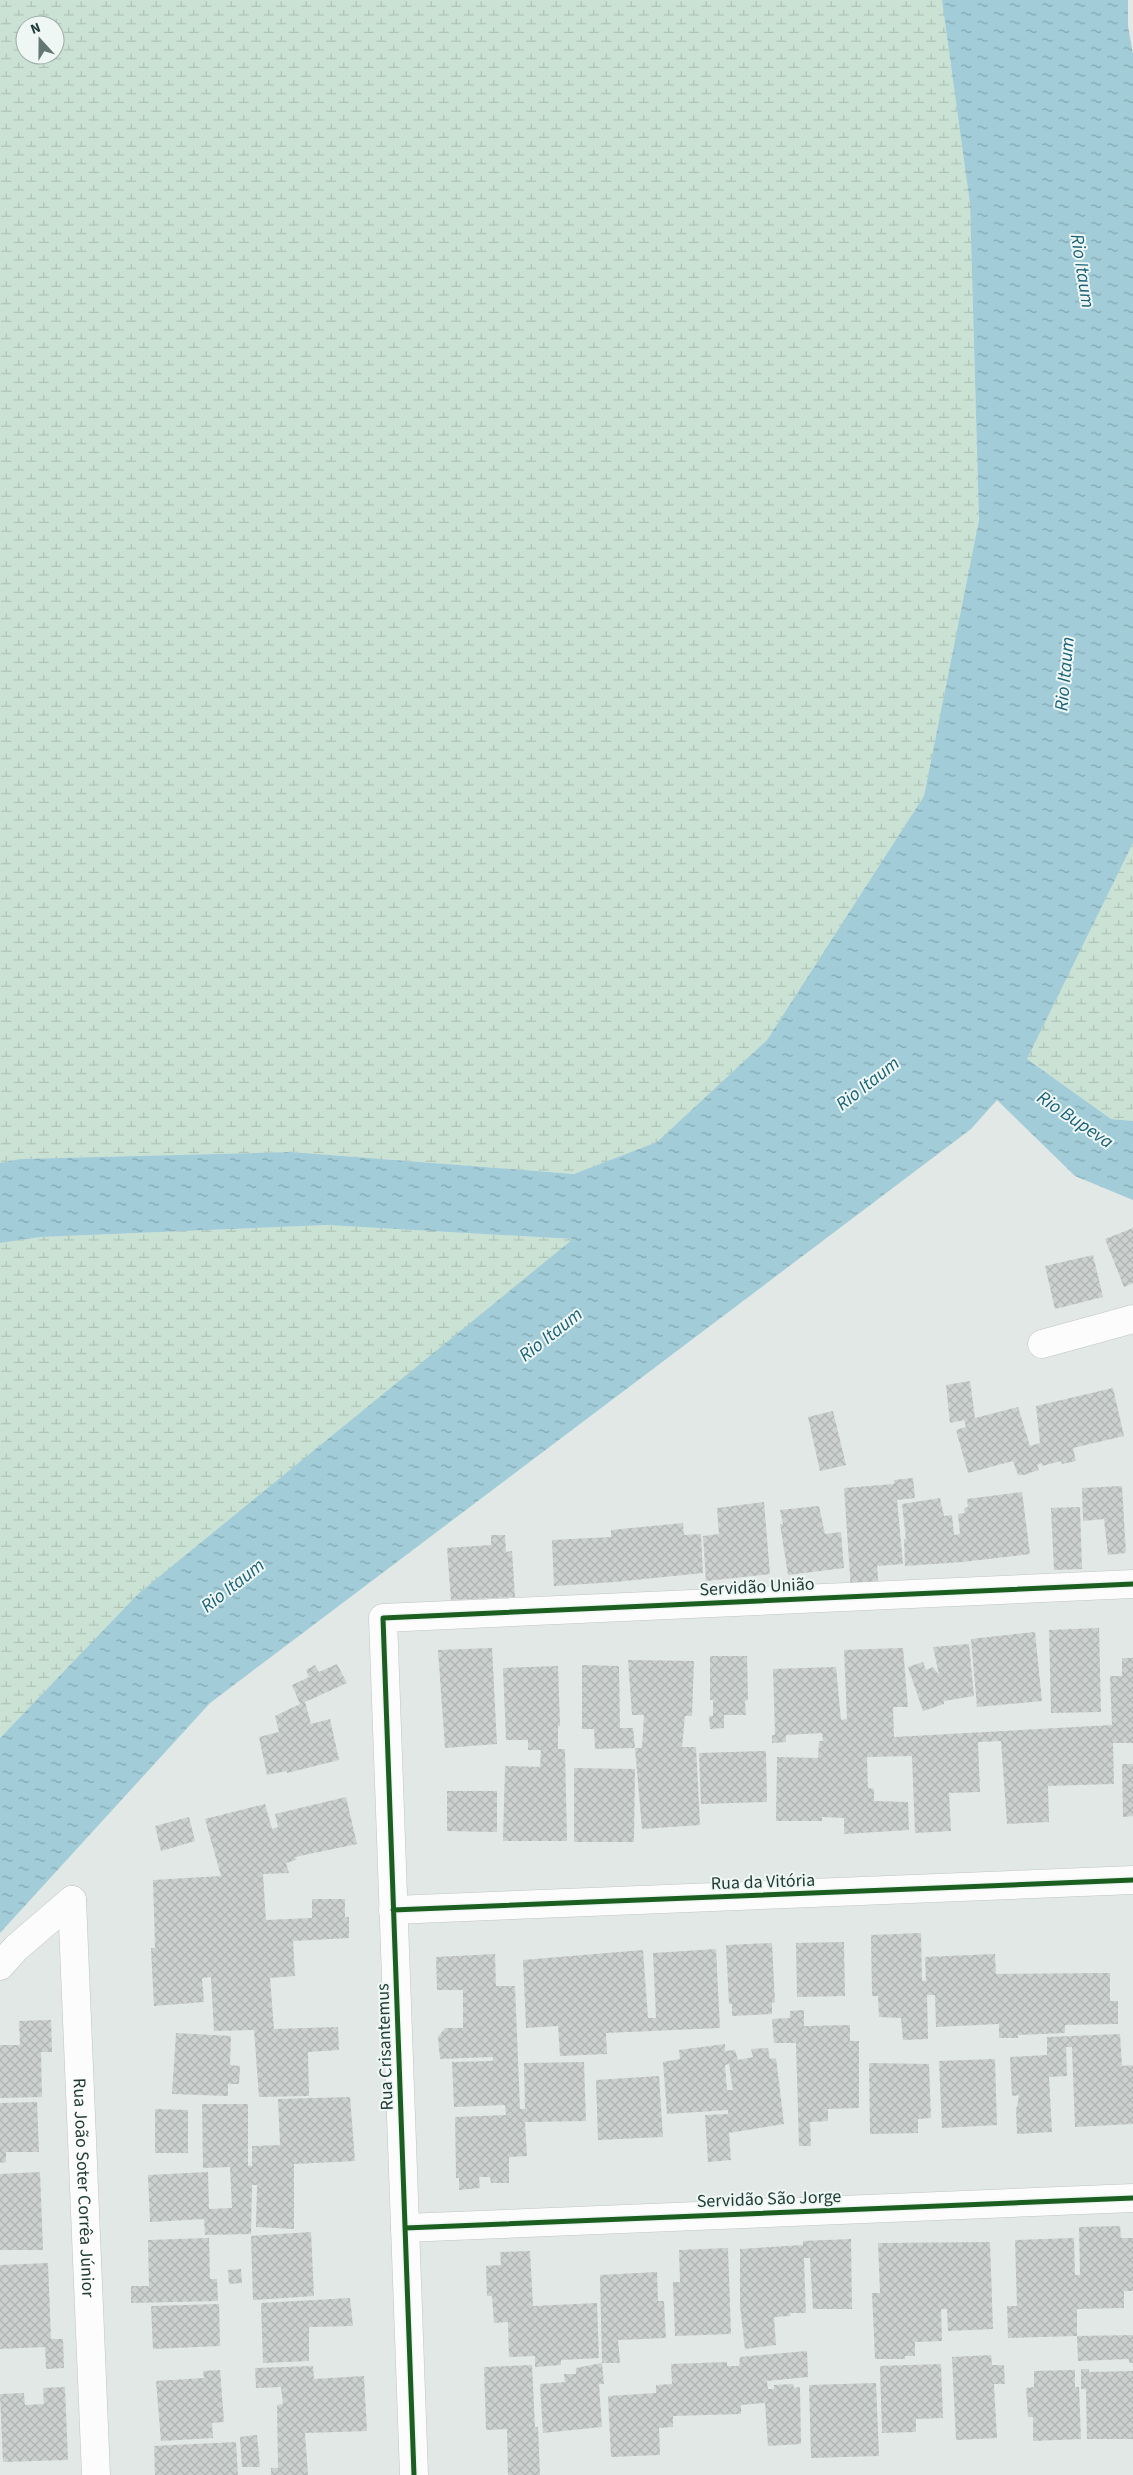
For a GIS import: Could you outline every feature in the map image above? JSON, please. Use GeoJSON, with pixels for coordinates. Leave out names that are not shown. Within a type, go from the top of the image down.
{"type":"FeatureCollection","features":[{"type":"Feature","properties":{"kind":"street"},"geometry":{"type":"LineString","coordinates":[[1042,1344],[1133,1319]]}},
{"type":"Feature","properties":{"kind":"street","name":"Servidão União"},"geometry":{"type":"LineString","coordinates":[[383,1618],[1133,1584]]}},
{"type":"Feature","properties":{"kind":"street","name":"Rua Crisantemus"},"geometry":{"type":"LineString","coordinates":[[383,1618],[414,2475]]}},
{"type":"Feature","properties":{"kind":"street","name":"Rua da Vitória"},"geometry":{"type":"LineString","coordinates":[[393,1910],[1133,1880]]}},
{"type":"Feature","properties":{"kind":"street","name":"Rua João Soter Corrêa Júnior"},"geometry":{"type":"LineString","coordinates":[[0,1966],[16,1948],[72,1900],[96,2475]]}},
{"type":"Feature","properties":{"kind":"street","name":"Servidão São Jorge"},"geometry":{"type":"LineString","coordinates":[[405,2228],[1133,2198]]}},
{"type":"Feature","properties":{"kind":"green space"},"geometry":{"type":"Polygon","coordinates":[[[0,0],[942,0],[970,204],[979,520],[924,796],[767,1040],[657,1142],[574,1174],[291,1152],[20,1159],[0,1163],[0,0]]]}},
{"type":"Feature","properties":{"kind":"green space"},"geometry":{"type":"Polygon","coordinates":[[[1133,843],[1133,1121],[1111,1119],[1027,1059],[1133,843]]]}},
{"type":"Feature","properties":{"kind":"green space"},"geometry":{"type":"Polygon","coordinates":[[[327,1225],[574,1239],[139,1593],[0,1738],[0,1243],[41,1237],[327,1225]]]}},
{"type":"Feature","properties":{"kind":"water"},"geometry":{"type":"Polygon","coordinates":[[[942,0],[1128,0],[1128,26],[1133,54],[1133,843],[1027,1059],[1111,1119],[1133,1121],[1133,1200],[1075,1176],[997,1100],[971,1129],[210,1703],[0,1933],[0,1738],[139,1593],[573,1239],[327,1225],[41,1237],[0,1243],[0,1163],[20,1159],[291,1152],[574,1174],[657,1142],[767,1040],[924,796],[979,520],[970,204],[942,0]]]}},
{"type":"Feature","properties":{"kind":"building"},"geometry":{"type":"Polygon","coordinates":[[[1133,1228],[1133,1283],[1124,1287],[1105,1239],[1133,1228]]]}},
{"type":"Feature","properties":{"kind":"building"},"geometry":{"type":"Polygon","coordinates":[[[1093,1255],[1103,1297],[1055,1309],[1045,1266],[1093,1255]]]}},
{"type":"Feature","properties":{"kind":"building"},"geometry":{"type":"Polygon","coordinates":[[[970,1381],[975,1418],[1018,1407],[1030,1446],[1040,1443],[1036,1406],[1113,1388],[1124,1436],[1073,1448],[1076,1461],[1062,1464],[1061,1461],[1042,1466],[1042,1463],[1037,1465],[1039,1470],[1024,1475],[1018,1475],[1013,1461],[968,1473],[956,1430],[966,1427],[964,1420],[950,1423],[946,1385],[970,1381]]]}},
{"type":"Feature","properties":{"kind":"building"},"geometry":{"type":"Polygon","coordinates":[[[833,1411],[846,1465],[820,1471],[808,1417],[833,1411]]]}},
{"type":"Feature","properties":{"kind":"building"},"geometry":{"type":"Polygon","coordinates":[[[913,1478],[915,1498],[897,1500],[903,1564],[877,1566],[879,1588],[851,1590],[844,1488],[894,1484],[894,1480],[913,1478]]]}},
{"type":"Feature","properties":{"kind":"building"},"geometry":{"type":"Polygon","coordinates":[[[1122,1486],[1126,1553],[1108,1555],[1104,1519],[1083,1521],[1082,1488],[1122,1486]]]}},
{"type":"Feature","properties":{"kind":"building"},"geometry":{"type":"Polygon","coordinates":[[[1022,1492],[1030,1554],[905,1566],[904,1539],[906,1539],[902,1504],[940,1498],[944,1516],[952,1515],[954,1535],[960,1534],[958,1514],[965,1513],[964,1508],[968,1507],[967,1499],[1022,1492]]]}},
{"type":"Feature","properties":{"kind":"building"},"geometry":{"type":"Polygon","coordinates":[[[764,1502],[770,1574],[706,1581],[703,1536],[719,1534],[717,1508],[764,1502]]]}},
{"type":"Feature","properties":{"kind":"building"},"geometry":{"type":"Polygon","coordinates":[[[819,1506],[825,1534],[841,1532],[844,1568],[788,1575],[780,1524],[783,1524],[780,1510],[819,1506]]]}},
{"type":"Feature","properties":{"kind":"building"},"geometry":{"type":"Polygon","coordinates":[[[1080,1507],[1082,1569],[1054,1570],[1051,1508],[1080,1507]]]}},
{"type":"Feature","properties":{"kind":"building"},"geometry":{"type":"Polygon","coordinates":[[[683,1523],[684,1535],[701,1534],[703,1573],[554,1586],[552,1540],[611,1537],[611,1530],[683,1523]]]}},
{"type":"Feature","properties":{"kind":"building"},"geometry":{"type":"Polygon","coordinates":[[[491,1535],[505,1535],[506,1552],[512,1551],[515,1597],[451,1600],[447,1548],[491,1545],[491,1535]]]}},
{"type":"Feature","properties":{"kind":"building"},"geometry":{"type":"Polygon","coordinates":[[[1099,1628],[1101,1712],[1051,1713],[1049,1630],[1099,1628]]]}},
{"type":"Feature","properties":{"kind":"building"},"geometry":{"type":"Polygon","coordinates":[[[1035,1632],[1042,1701],[977,1707],[971,1639],[1035,1632]]]}},
{"type":"Feature","properties":{"kind":"building"},"geometry":{"type":"Polygon","coordinates":[[[969,1644],[974,1696],[944,1701],[944,1704],[923,1711],[908,1667],[923,1662],[926,1670],[933,1667],[939,1675],[933,1647],[969,1644]]]}},
{"type":"Feature","properties":{"kind":"building"},"geometry":{"type":"Polygon","coordinates":[[[492,1648],[497,1744],[445,1748],[438,1650],[492,1648]]]}},
{"type":"Feature","properties":{"kind":"building"},"geometry":{"type":"Polygon","coordinates":[[[903,1648],[908,1707],[893,1707],[894,1737],[1112,1725],[1110,1676],[1122,1676],[1122,1658],[1133,1658],[1133,1743],[1113,1743],[1114,1784],[1048,1786],[1049,1822],[1007,1824],[1001,1741],[978,1742],[980,1792],[949,1793],[951,1831],[915,1833],[912,1756],[867,1757],[868,1788],[874,1789],[874,1801],[908,1802],[909,1830],[844,1834],[844,1818],[822,1817],[822,1821],[776,1821],[777,1757],[818,1758],[819,1741],[823,1741],[822,1733],[786,1735],[786,1742],[772,1743],[772,1735],[775,1735],[773,1669],[836,1667],[841,1720],[847,1719],[844,1650],[903,1648]]]}},
{"type":"Feature","properties":{"kind":"building"},"geometry":{"type":"Polygon","coordinates":[[[710,1656],[747,1656],[748,1700],[745,1701],[746,1715],[724,1715],[724,1728],[710,1729],[709,1716],[713,1716],[713,1700],[710,1700],[710,1656]]]}},
{"type":"Feature","properties":{"kind":"building"},"geometry":{"type":"Polygon","coordinates":[[[628,1660],[694,1661],[692,1716],[685,1716],[682,1747],[696,1747],[700,1825],[642,1829],[635,1748],[642,1748],[644,1715],[632,1715],[628,1660]]]}},
{"type":"Feature","properties":{"kind":"building"},"geometry":{"type":"Polygon","coordinates":[[[337,1664],[347,1683],[305,1702],[311,1724],[330,1719],[339,1760],[287,1773],[286,1771],[267,1775],[259,1737],[279,1732],[275,1716],[300,1704],[292,1685],[309,1677],[306,1670],[315,1665],[319,1672],[337,1664]]]}},
{"type":"Feature","properties":{"kind":"building"},"geometry":{"type":"Polygon","coordinates":[[[582,1665],[619,1666],[620,1728],[633,1728],[635,1748],[595,1749],[594,1729],[582,1729],[582,1665]]]}},
{"type":"Feature","properties":{"kind":"building"},"geometry":{"type":"Polygon","coordinates":[[[558,1666],[560,1726],[558,1726],[558,1749],[565,1749],[567,1841],[503,1841],[505,1766],[540,1767],[541,1750],[528,1750],[528,1740],[506,1740],[503,1668],[558,1666]]]}},
{"type":"Feature","properties":{"kind":"building"},"geometry":{"type":"Polygon","coordinates":[[[766,1751],[767,1802],[701,1804],[699,1753],[766,1751]]]}},
{"type":"Feature","properties":{"kind":"building"},"geometry":{"type":"Polygon","coordinates":[[[1122,1764],[1133,1764],[1133,1816],[1123,1817],[1122,1764]]]}},
{"type":"Feature","properties":{"kind":"building"},"geometry":{"type":"Polygon","coordinates":[[[574,1768],[635,1769],[634,1842],[574,1842],[574,1768]]]}},
{"type":"Feature","properties":{"kind":"building"},"geometry":{"type":"Polygon","coordinates":[[[447,1791],[497,1791],[497,1832],[447,1831],[447,1791]]]}},
{"type":"Feature","properties":{"kind":"building"},"geometry":{"type":"Polygon","coordinates":[[[346,1797],[357,1844],[295,1857],[296,1860],[286,1863],[289,1873],[263,1874],[266,1920],[312,1918],[312,1899],[345,1899],[345,1917],[349,1917],[349,1938],[293,1941],[295,1976],[270,1978],[274,2029],[338,2027],[339,2050],[308,2052],[309,2096],[259,2097],[254,2030],[214,2031],[211,1977],[202,1978],[204,2002],[154,2006],[151,1948],[155,1948],[153,1880],[221,1876],[205,1819],[265,1804],[272,1829],[278,1827],[275,1814],[346,1797]]]}},
{"type":"Feature","properties":{"kind":"building"},"geometry":{"type":"Polygon","coordinates":[[[189,1817],[195,1841],[161,1851],[155,1826],[189,1817]]]}},
{"type":"Feature","properties":{"kind":"building"},"geometry":{"type":"Polygon","coordinates":[[[921,1933],[922,1981],[926,1981],[925,1957],[995,1954],[996,1974],[1110,1973],[1110,2001],[1118,2001],[1118,2024],[1065,2025],[1065,2033],[1018,2035],[1018,2038],[999,2038],[999,2024],[936,2027],[935,1995],[927,1995],[928,2039],[903,2040],[901,2018],[879,2017],[878,1996],[872,1996],[871,1935],[921,1933]]]}},
{"type":"Feature","properties":{"kind":"building"},"geometry":{"type":"Polygon","coordinates":[[[844,1942],[845,1996],[797,1997],[796,1943],[844,1942]]]}},
{"type":"Feature","properties":{"kind":"building"},"geometry":{"type":"Polygon","coordinates":[[[772,1943],[775,2003],[772,2002],[772,2014],[732,2016],[732,2004],[729,2004],[726,1945],[772,1943]]]}},
{"type":"Feature","properties":{"kind":"building"},"geometry":{"type":"Polygon","coordinates":[[[716,1949],[720,2028],[606,2033],[607,2054],[560,2056],[558,2026],[526,2028],[523,1960],[643,1950],[648,2018],[656,2018],[653,1953],[716,1949]]]}},
{"type":"Feature","properties":{"kind":"building"},"geometry":{"type":"Polygon","coordinates":[[[495,1954],[496,1986],[515,1986],[520,2109],[525,2109],[524,2063],[584,2062],[586,2121],[525,2122],[527,2156],[509,2157],[509,2183],[491,2183],[490,2177],[479,2177],[480,2188],[459,2190],[459,2178],[456,2178],[455,2117],[506,2115],[505,2105],[454,2107],[452,2062],[493,2061],[493,2057],[440,2059],[438,2037],[445,2028],[463,2028],[463,1990],[437,1990],[436,1957],[495,1954]]]}},
{"type":"Feature","properties":{"kind":"building"},"geometry":{"type":"Polygon","coordinates":[[[804,2010],[804,2026],[850,2025],[850,2041],[859,2041],[859,2108],[828,2109],[828,2121],[810,2122],[811,2146],[799,2146],[796,2043],[774,2043],[772,2019],[790,2018],[790,2011],[804,2010]]]}},
{"type":"Feature","properties":{"kind":"building"},"geometry":{"type":"Polygon","coordinates":[[[51,2020],[52,2052],[41,2052],[42,2097],[0,2098],[0,2045],[20,2045],[19,2021],[51,2020]]]}},
{"type":"Feature","properties":{"kind":"building"},"geometry":{"type":"Polygon","coordinates":[[[176,2033],[231,2036],[230,2065],[240,2066],[239,2084],[228,2084],[228,2096],[172,2094],[176,2033]]]}},
{"type":"Feature","properties":{"kind":"building"},"geometry":{"type":"Polygon","coordinates":[[[1120,2034],[1122,2066],[1133,2065],[1133,2124],[1075,2127],[1072,2047],[1066,2047],[1067,2076],[1049,2077],[1052,2132],[1017,2134],[1016,2107],[1019,2095],[1012,2096],[1010,2057],[1047,2055],[1047,2037],[1120,2034]]]}},
{"type":"Feature","properties":{"kind":"building"},"geometry":{"type":"Polygon","coordinates":[[[725,2044],[725,2051],[735,2050],[738,2060],[753,2057],[751,2049],[768,2048],[770,2059],[776,2058],[784,2124],[729,2133],[731,2160],[708,2162],[705,2115],[728,2114],[728,2110],[667,2114],[663,2062],[680,2059],[679,2050],[725,2044]],[[729,2064],[725,2065],[727,2090],[733,2090],[729,2064]]]}},
{"type":"Feature","properties":{"kind":"building"},"geometry":{"type":"Polygon","coordinates":[[[995,2059],[997,2125],[942,2128],[939,2061],[995,2059]]]}},
{"type":"Feature","properties":{"kind":"building"},"geometry":{"type":"Polygon","coordinates":[[[869,2063],[929,2064],[931,2118],[918,2119],[918,2133],[870,2134],[869,2063]]]}},
{"type":"Feature","properties":{"kind":"building"},"geometry":{"type":"Polygon","coordinates":[[[659,2076],[663,2137],[598,2140],[596,2080],[659,2076]]]}},
{"type":"Feature","properties":{"kind":"building"},"geometry":{"type":"Polygon","coordinates":[[[350,2097],[355,2161],[294,2164],[294,2229],[256,2227],[257,2185],[252,2185],[251,2234],[205,2235],[204,2219],[150,2222],[148,2175],[208,2172],[209,2209],[232,2208],[230,2167],[203,2168],[202,2104],[248,2104],[248,2166],[252,2166],[252,2146],[280,2145],[278,2099],[350,2097]]]}},
{"type":"Feature","properties":{"kind":"building"},"geometry":{"type":"Polygon","coordinates":[[[37,2102],[39,2152],[6,2152],[6,2162],[0,2163],[0,2103],[37,2102]]]}},
{"type":"Feature","properties":{"kind":"building"},"geometry":{"type":"Polygon","coordinates":[[[155,2109],[188,2110],[188,2153],[155,2153],[155,2109]]]}},
{"type":"Feature","properties":{"kind":"building"},"geometry":{"type":"Polygon","coordinates":[[[40,2172],[43,2250],[0,2250],[0,2174],[40,2172]]]}},
{"type":"Feature","properties":{"kind":"building"},"geometry":{"type":"Polygon","coordinates":[[[1120,2226],[1121,2238],[1133,2238],[1133,2291],[1124,2291],[1124,2308],[1077,2309],[1077,2336],[1008,2338],[1007,2306],[1017,2306],[1015,2240],[1074,2238],[1075,2275],[1080,2275],[1079,2227],[1120,2226]]]}},
{"type":"Feature","properties":{"kind":"building"},"geometry":{"type":"Polygon","coordinates":[[[311,2232],[314,2296],[253,2300],[251,2236],[311,2232]]]}},
{"type":"Feature","properties":{"kind":"building"},"geometry":{"type":"Polygon","coordinates":[[[209,2238],[210,2279],[217,2279],[218,2301],[131,2303],[131,2286],[149,2286],[148,2240],[209,2238]]]}},
{"type":"Feature","properties":{"kind":"building"},"geometry":{"type":"Polygon","coordinates":[[[851,2239],[852,2309],[813,2309],[810,2258],[804,2258],[806,2313],[790,2313],[790,2316],[774,2317],[776,2345],[745,2349],[740,2306],[740,2249],[803,2245],[803,2241],[851,2239]]]}},
{"type":"Feature","properties":{"kind":"building"},"geometry":{"type":"Polygon","coordinates":[[[990,2242],[993,2329],[948,2331],[947,2309],[941,2309],[942,2341],[915,2342],[915,2356],[905,2356],[905,2359],[875,2359],[872,2293],[880,2293],[878,2243],[990,2242]]]}},
{"type":"Feature","properties":{"kind":"building"},"geometry":{"type":"Polygon","coordinates":[[[728,2248],[731,2334],[675,2336],[673,2282],[680,2282],[679,2250],[728,2248]]]}},
{"type":"Feature","properties":{"kind":"building"},"geometry":{"type":"Polygon","coordinates":[[[530,2251],[533,2306],[597,2303],[599,2358],[561,2360],[561,2365],[535,2367],[535,2356],[509,2357],[508,2322],[494,2323],[492,2296],[487,2296],[486,2266],[501,2265],[500,2252],[530,2251]]]}},
{"type":"Feature","properties":{"kind":"building"},"geometry":{"type":"Polygon","coordinates":[[[48,2263],[51,2339],[63,2339],[64,2368],[46,2369],[45,2347],[0,2349],[0,2265],[48,2263]]]}},
{"type":"Feature","properties":{"kind":"building"},"geometry":{"type":"Polygon","coordinates":[[[241,2269],[242,2283],[229,2284],[228,2270],[241,2269]]]}},
{"type":"Feature","properties":{"kind":"building"},"geometry":{"type":"Polygon","coordinates":[[[657,2272],[658,2301],[664,2301],[666,2338],[618,2340],[620,2363],[602,2363],[600,2275],[657,2272]]]}},
{"type":"Feature","properties":{"kind":"building"},"geometry":{"type":"Polygon","coordinates":[[[350,2298],[353,2326],[309,2327],[309,2361],[263,2363],[261,2303],[350,2298]]]}},
{"type":"Feature","properties":{"kind":"building"},"geometry":{"type":"Polygon","coordinates":[[[219,2304],[220,2346],[153,2349],[151,2306],[219,2304]]]}},
{"type":"Feature","properties":{"kind":"building"},"geometry":{"type":"Polygon","coordinates":[[[1133,2335],[1133,2363],[1129,2363],[1129,2359],[1078,2361],[1077,2336],[1133,2335]]]}},
{"type":"Feature","properties":{"kind":"building"},"geometry":{"type":"Polygon","coordinates":[[[807,2351],[808,2377],[767,2381],[768,2389],[774,2389],[774,2385],[793,2384],[794,2388],[800,2387],[801,2444],[768,2446],[765,2403],[741,2405],[741,2414],[673,2416],[673,2427],[659,2428],[660,2455],[611,2457],[608,2396],[656,2393],[656,2385],[672,2384],[671,2364],[727,2362],[727,2366],[739,2366],[740,2357],[807,2351]]]}},
{"type":"Feature","properties":{"kind":"building"},"geometry":{"type":"Polygon","coordinates":[[[991,2355],[992,2365],[1004,2365],[1005,2384],[994,2384],[997,2438],[956,2440],[952,2357],[991,2355]]]}},
{"type":"Feature","properties":{"kind":"building"},"geometry":{"type":"Polygon","coordinates":[[[602,2363],[604,2384],[599,2384],[602,2427],[543,2433],[540,2384],[565,2382],[564,2374],[576,2374],[576,2368],[602,2363]]]}},
{"type":"Feature","properties":{"kind":"building"},"geometry":{"type":"Polygon","coordinates":[[[941,2364],[943,2418],[916,2419],[916,2432],[882,2433],[880,2366],[941,2364]]]}},
{"type":"Feature","properties":{"kind":"building"},"geometry":{"type":"Polygon","coordinates":[[[532,2365],[535,2427],[538,2427],[540,2475],[508,2475],[507,2429],[486,2430],[484,2367],[532,2365]]]}},
{"type":"Feature","properties":{"kind":"building"},"geometry":{"type":"Polygon","coordinates":[[[313,2366],[314,2379],[364,2376],[367,2431],[305,2433],[308,2475],[271,2475],[271,2468],[278,2468],[277,2405],[283,2404],[281,2387],[256,2388],[255,2368],[313,2366]]]}},
{"type":"Feature","properties":{"kind":"building"},"geometry":{"type":"Polygon","coordinates":[[[1081,2369],[1089,2369],[1089,2372],[1133,2371],[1133,2439],[1087,2439],[1086,2389],[1081,2389],[1081,2369]]]}},
{"type":"Feature","properties":{"kind":"building"},"geometry":{"type":"Polygon","coordinates":[[[220,2370],[224,2422],[212,2423],[213,2438],[161,2441],[156,2381],[204,2378],[203,2371],[220,2370]]]}},
{"type":"Feature","properties":{"kind":"building"},"geometry":{"type":"Polygon","coordinates":[[[1075,2370],[1075,2387],[1079,2387],[1081,2439],[1033,2441],[1033,2417],[1028,2417],[1026,2388],[1034,2387],[1034,2371],[1075,2370]]]}},
{"type":"Feature","properties":{"kind":"building"},"geometry":{"type":"Polygon","coordinates":[[[876,2383],[879,2456],[811,2458],[809,2385],[876,2383]]]}},
{"type":"Feature","properties":{"kind":"building"},"geometry":{"type":"Polygon","coordinates":[[[65,2387],[68,2460],[3,2462],[0,2394],[24,2393],[25,2405],[44,2404],[43,2388],[65,2387]]]}},
{"type":"Feature","properties":{"kind":"building"},"geometry":{"type":"Polygon","coordinates":[[[257,2435],[260,2467],[242,2467],[240,2437],[257,2435]]]}},
{"type":"Feature","properties":{"kind":"building"},"geometry":{"type":"Polygon","coordinates":[[[236,2442],[238,2475],[155,2475],[154,2446],[236,2442]]]}},
{"type":"Feature","properties":{"kind":"cycle path"},"geometry":{"type":"LineString","coordinates":[[414,2475],[383,1618],[1133,1584]]}},
{"type":"Feature","properties":{"kind":"cycle path"},"geometry":{"type":"LineString","coordinates":[[393,1910],[1133,1880]]}},
{"type":"Feature","properties":{"kind":"cycle path"},"geometry":{"type":"LineString","coordinates":[[405,2228],[1133,2198]]}},
{"type":"Feature","properties":{"kind":"water label","name":"Rio Itaum"},"geometry":{"type":"Point","coordinates":[1082,271]}},
{"type":"Feature","properties":{"kind":"water label","name":"Rio Itaum"},"geometry":{"type":"Point","coordinates":[1065,674]}},
{"type":"Feature","properties":{"kind":"water label","name":"Rio Itaum"},"geometry":{"type":"Point","coordinates":[868,1084]}},
{"type":"Feature","properties":{"kind":"water label","name":"Rio Bupeva"},"geometry":{"type":"Point","coordinates":[1075,1120]}},
{"type":"Feature","properties":{"kind":"water label","name":"Rio Itaum"},"geometry":{"type":"Point","coordinates":[551,1335]}},
{"type":"Feature","properties":{"kind":"water label","name":"Rio Itaum"},"geometry":{"type":"Point","coordinates":[233,1586]}}]}
